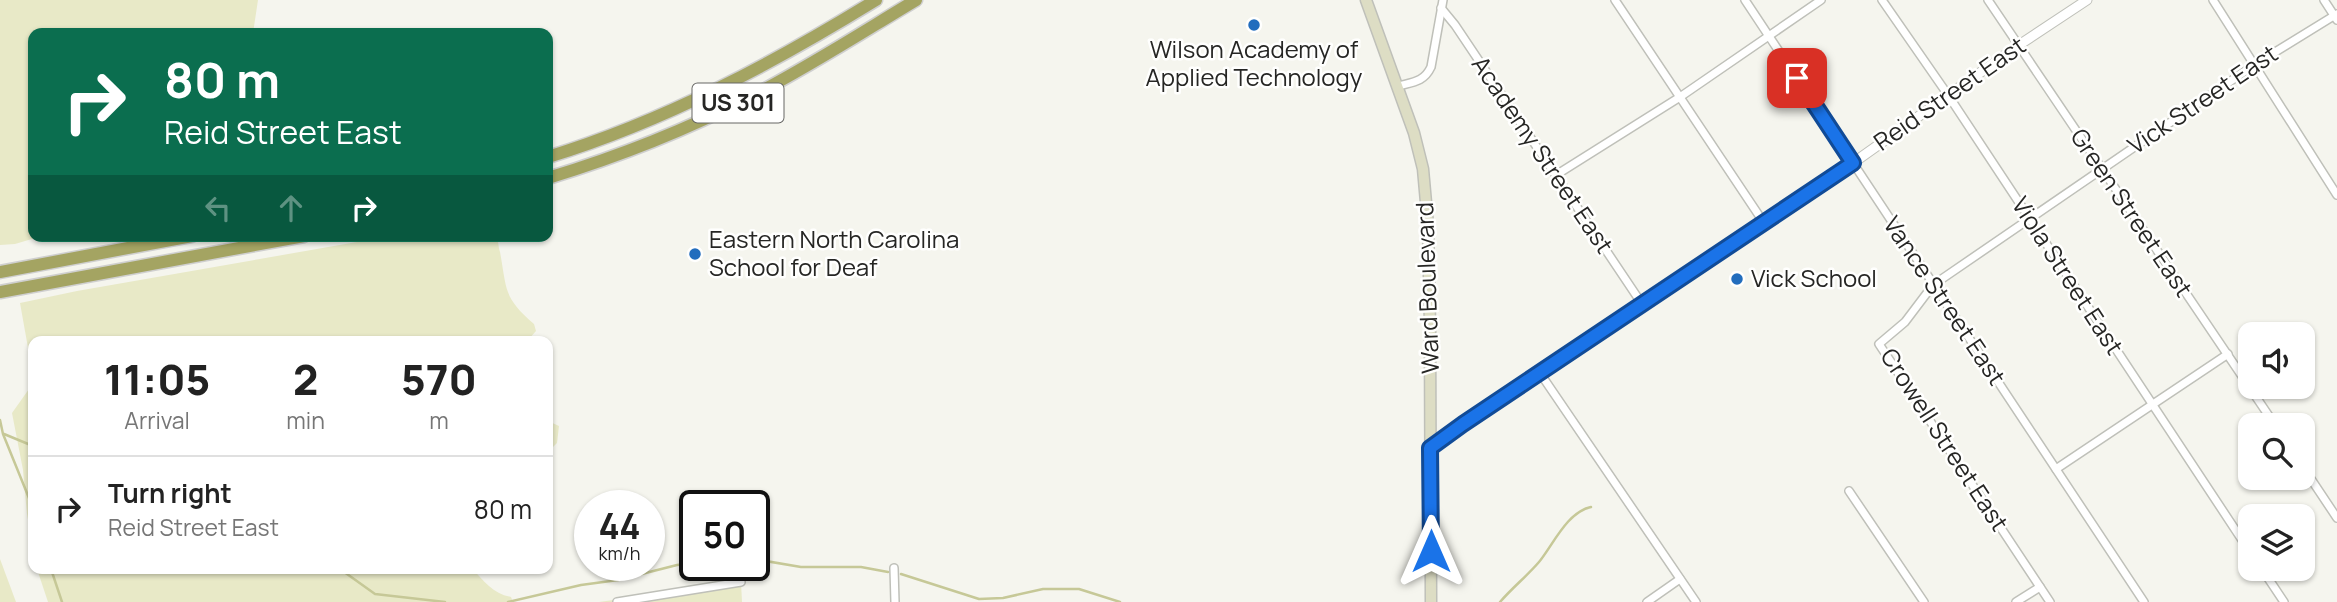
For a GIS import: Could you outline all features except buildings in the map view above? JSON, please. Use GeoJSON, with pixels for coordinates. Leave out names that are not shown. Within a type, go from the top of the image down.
{"type":"FeatureCollection","features":[{"type":"Feature","properties":{"kind":"highway","name":"US 301"},"geometry":{"type":"LineString","coordinates":[[553,155],[624,130],[715,91],[788,53],[876,0]]}},
{"type":"Feature","properties":{"kind":"highway","name":"US 301"},"geometry":{"type":"LineString","coordinates":[[553,176],[686,128],[749,98],[916,0]]}},
{"type":"Feature","properties":{"kind":"highway"},"geometry":{"type":"LineString","coordinates":[[0,272],[160,242]]}},
{"type":"Feature","properties":{"kind":"highway"},"geometry":{"type":"LineString","coordinates":[[0,292],[271,242]]}},
{"type":"Feature","properties":{"kind":"main road","name":"Ward Boulevard"},"geometry":{"type":"LineString","coordinates":[[1366,0],[1414,133],[1423,169],[1428,225],[1431,602]]}},
{"type":"Feature","properties":{"kind":"street"},"geometry":{"type":"LineString","coordinates":[[1615,0],[1764,223]]}},
{"type":"Feature","properties":{"kind":"street","name":"Vance Street East"},"geometry":{"type":"LineString","coordinates":[[1745,0],[2144,602]]}},
{"type":"Feature","properties":{"kind":"street"},"geometry":{"type":"LineString","coordinates":[[1556,175],[1680,97],[1821,0]]}},
{"type":"Feature","properties":{"kind":"street","name":"Viola Street East"},"geometry":{"type":"LineString","coordinates":[[1882,0],[1948,95],[2238,534]]}},
{"type":"Feature","properties":{"kind":"street","name":"Green Street East"},"geometry":{"type":"LineString","coordinates":[[1988,0],[2267,413]]}},
{"type":"Feature","properties":{"kind":"street","name":"Reid Street East"},"geometry":{"type":"LineString","coordinates":[[1430,448],[1853,163],[2087,0]]}},
{"type":"Feature","properties":{"kind":"street"},"geometry":{"type":"LineString","coordinates":[[2213,0],[2337,195]]}},
{"type":"Feature","properties":{"kind":"street"},"geometry":{"type":"LineString","coordinates":[[2324,0],[2336,17]]}},
{"type":"Feature","properties":{"kind":"street"},"geometry":{"type":"LineString","coordinates":[[1398,86],[1420,80],[1431,67],[1442,4]]}},
{"type":"Feature","properties":{"kind":"street","name":"Academy Street East"},"geometry":{"type":"LineString","coordinates":[[1442,4],[1642,304]]}},
{"type":"Feature","properties":{"kind":"street","name":"Vick Street East"},"geometry":{"type":"LineString","coordinates":[[1933,285],[2254,65],[2336,17]]}},
{"type":"Feature","properties":{"kind":"street","name":"Crowell Street East"},"geometry":{"type":"LineString","coordinates":[[1933,285],[1905,322],[1879,344],[2050,602]]}},
{"type":"Feature","properties":{"kind":"street"},"geometry":{"type":"LineString","coordinates":[[2056,469],[2228,355]]}},
{"type":"Feature","properties":{"kind":"street"},"geometry":{"type":"LineString","coordinates":[[1540,373],[1696,602]]}},
{"type":"Feature","properties":{"kind":"street"},"geometry":{"type":"LineString","coordinates":[[2315,485],[2337,518]]}},
{"type":"Feature","properties":{"kind":"street"},"geometry":{"type":"LineString","coordinates":[[1849,491],[1924,602]]}},
{"type":"Feature","properties":{"kind":"street"},"geometry":{"type":"LineString","coordinates":[[894,568],[895,602]]}},
{"type":"Feature","properties":{"kind":"street"},"geometry":{"type":"LineString","coordinates":[[1647,602],[1680,579]]}},
{"type":"Feature","properties":{"kind":"street"},"geometry":{"type":"LineString","coordinates":[[2270,581],[2284,602]]}},
{"type":"Feature","properties":{"kind":"street"},"geometry":{"type":"LineString","coordinates":[[617,602],[741,582]]}},
{"type":"Feature","properties":{"kind":"street"},"geometry":{"type":"LineString","coordinates":[[2016,602],[2040,587]]}},
{"type":"Feature","properties":{"kind":"green space"},"geometry":{"type":"Polygon","coordinates":[[[0,0],[258,0],[254,28],[28,28],[28,240],[0,245],[0,0]]]}},
{"type":"Feature","properties":{"kind":"green space"},"geometry":{"type":"Polygon","coordinates":[[[357,242],[498,242],[508,292],[517,307],[534,324],[536,331],[532,336],[28,336],[28,348],[20,303],[357,242]]]}},
{"type":"Feature","properties":{"kind":"green space"},"geometry":{"type":"Polygon","coordinates":[[[28,390],[28,520],[23,470],[12,413],[28,390]]]}},
{"type":"Feature","properties":{"kind":"green space"},"geometry":{"type":"Polygon","coordinates":[[[553,423],[559,426],[557,443],[553,447],[553,423]]]}},
{"type":"Feature","properties":{"kind":"green space"},"geometry":{"type":"Polygon","coordinates":[[[0,559],[16,602],[0,602],[0,559]]]}},
{"type":"Feature","properties":{"kind":"green space"},"geometry":{"type":"Polygon","coordinates":[[[39,574],[477,574],[499,593],[511,597],[513,602],[48,602],[39,574]]]}},
{"type":"Feature","properties":{"kind":"green space"},"geometry":{"type":"Polygon","coordinates":[[[741,582],[742,602],[599,602],[741,582]]]}},
{"type":"Feature","properties":{"kind":"waterway"},"geometry":{"type":"LineString","coordinates":[[0,420],[28,496]]}},
{"type":"Feature","properties":{"kind":"waterway"},"geometry":{"type":"LineString","coordinates":[[4,434],[28,444]]}},
{"type":"Feature","properties":{"kind":"waterway"},"geometry":{"type":"LineString","coordinates":[[1500,602],[1539,562],[1568,522],[1582,510],[1591,507]]}},
{"type":"Feature","properties":{"kind":"waterway"},"geometry":{"type":"LineString","coordinates":[[770,562],[801,567],[861,567],[888,572]]}},
{"type":"Feature","properties":{"kind":"waterway"},"geometry":{"type":"LineString","coordinates":[[508,602],[679,565]]}},
{"type":"Feature","properties":{"kind":"waterway"},"geometry":{"type":"LineString","coordinates":[[53,574],[62,602]]}},
{"type":"Feature","properties":{"kind":"waterway"},"geometry":{"type":"LineString","coordinates":[[347,574],[375,594],[445,602]]}},
{"type":"Feature","properties":{"kind":"waterway"},"geometry":{"type":"LineString","coordinates":[[901,574],[979,599],[1003,598],[1043,589],[1079,589],[1120,602]]}},
{"type":"Feature","properties":{"kind":"place","name":"Wilson Academy of Applied Technology"},"geometry":{"type":"Point","coordinates":[1254,25]}},
{"type":"Feature","properties":{"kind":"place","name":"Eastern North Carolina School for Deaf"},"geometry":{"type":"Point","coordinates":[695,254]}},
{"type":"Feature","properties":{"kind":"place","name":"Vick School"},"geometry":{"type":"Point","coordinates":[1737,279]}},
{"type":"Feature","properties":{"kind":"route"},"geometry":{"type":"LineString","coordinates":[[1431,551],[1430,448],[1853,163],[1797,78]]}}]}
